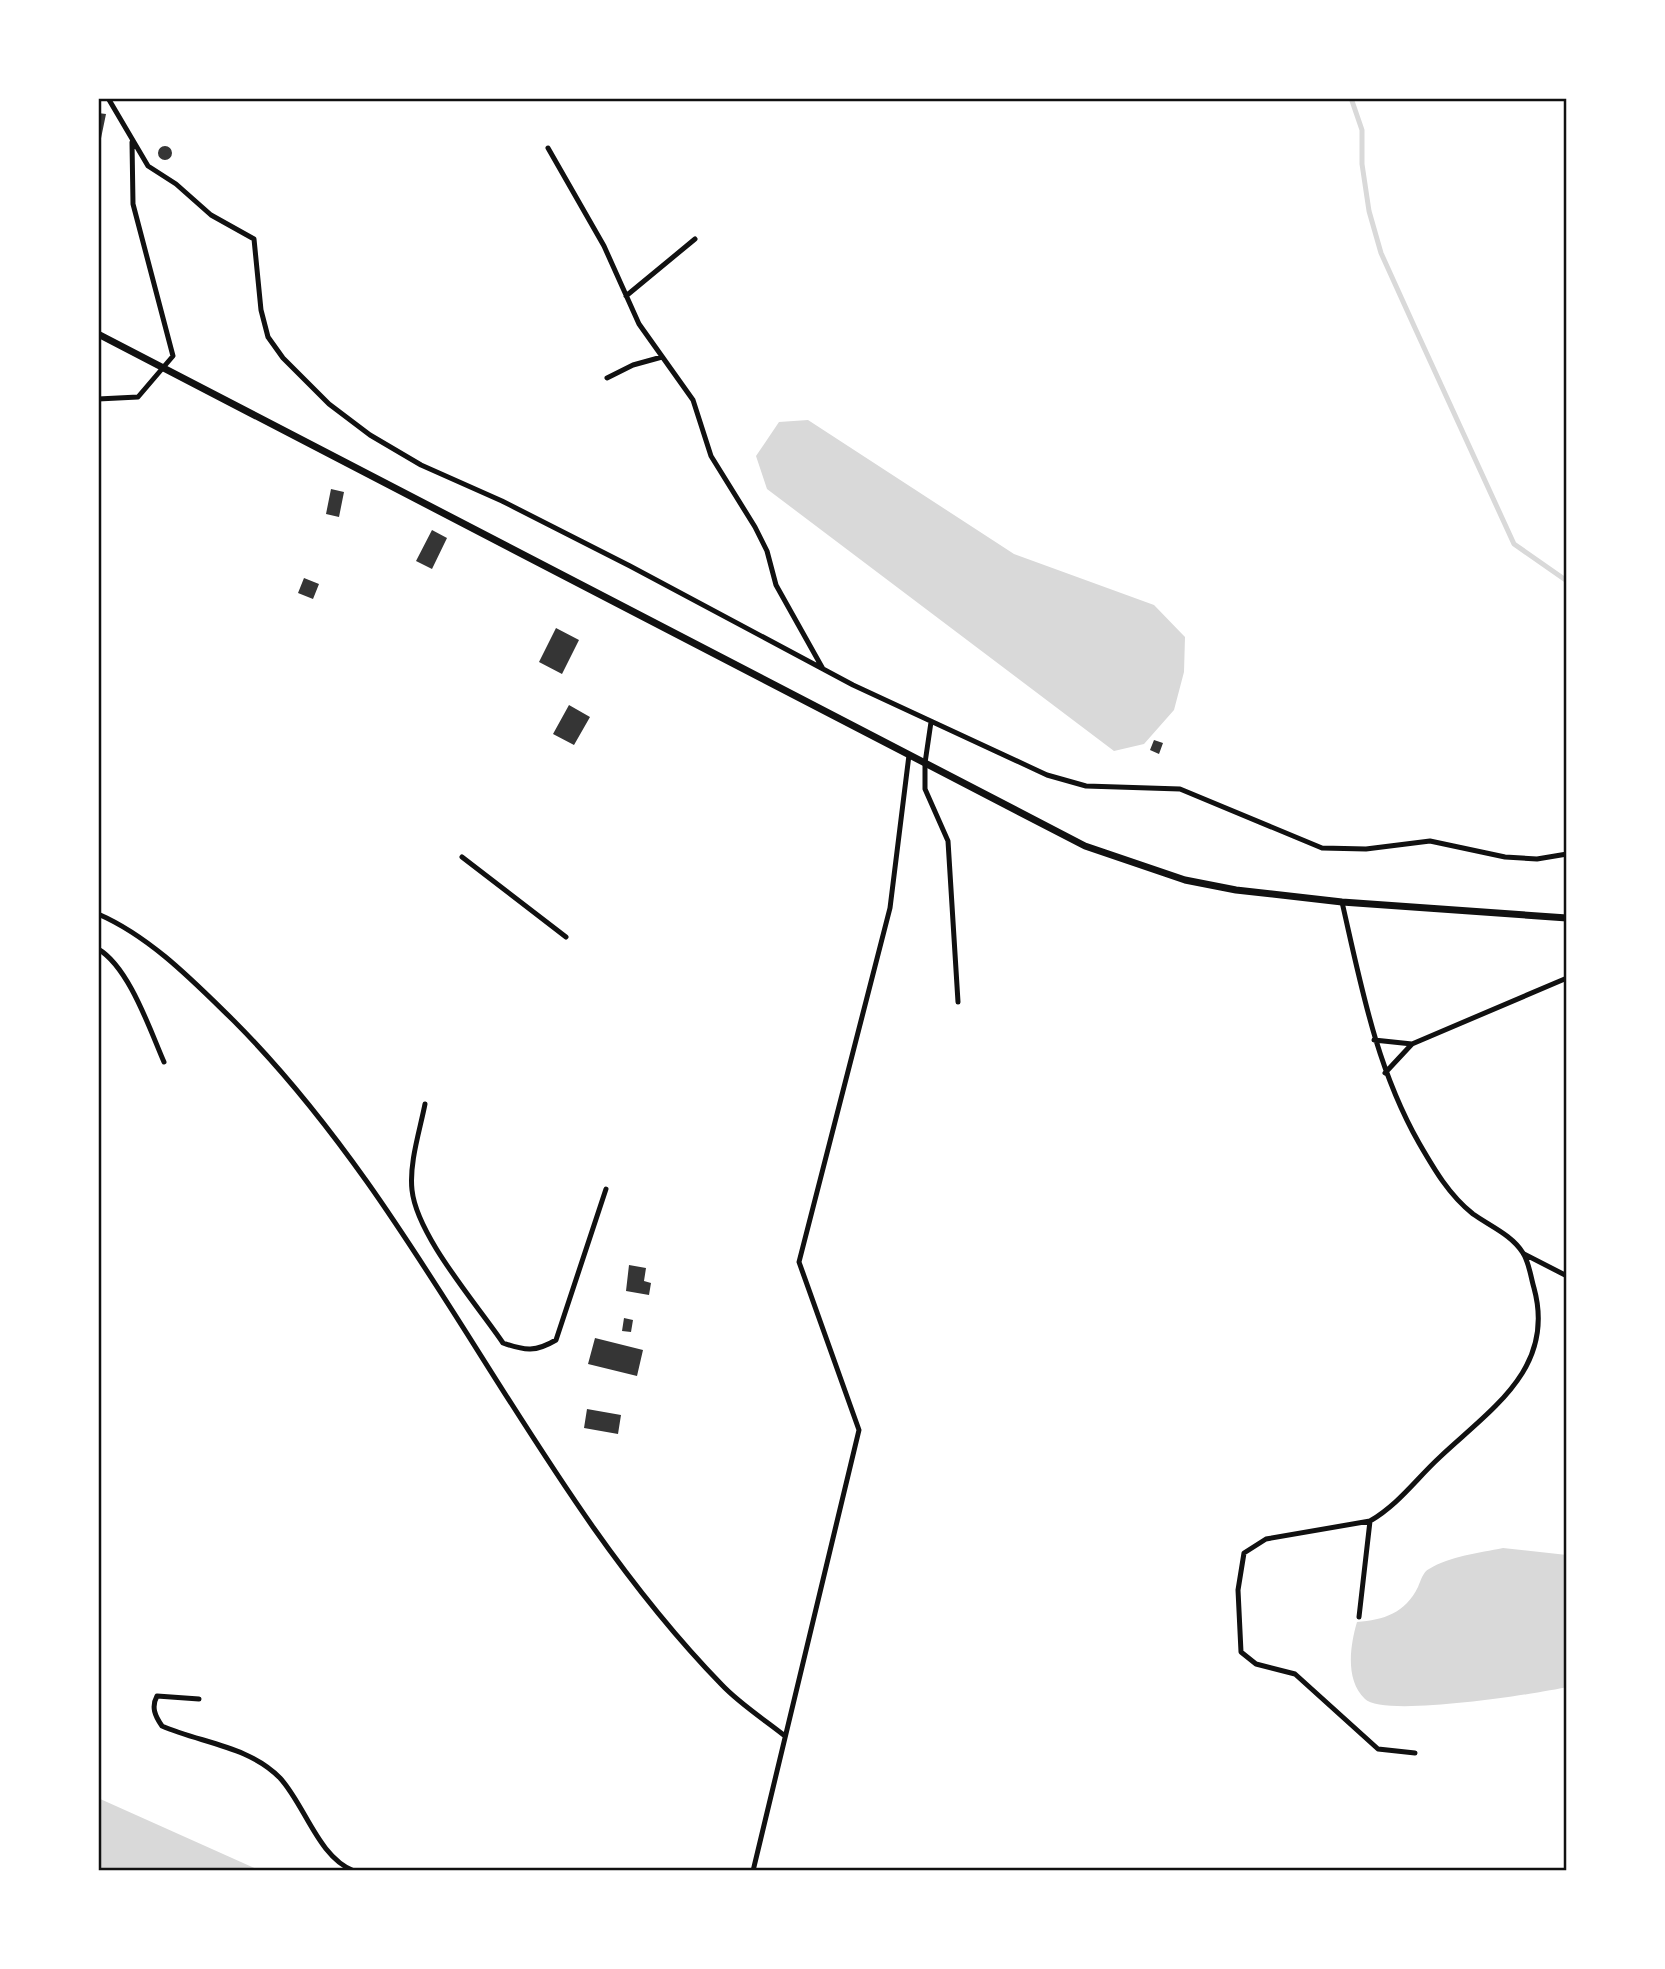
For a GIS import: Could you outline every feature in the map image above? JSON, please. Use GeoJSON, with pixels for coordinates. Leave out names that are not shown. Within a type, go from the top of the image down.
{"type":"FeatureCollection","features":[{"type":"Feature","properties":{"kind":"street"},"geometry":{"type":"LineString","coordinates":[[98,334],[1085,846],[1128,863],[1211,885],[1342,902],[1567,918]]}},
{"type":"Feature","properties":{"kind":"lane"},"geometry":{"type":"LineString","coordinates":[[108,98],[148,166],[176,184],[211,215],[254,239],[261,310],[268,337],[283,358],[329,404],[370,435],[421,465],[502,501],[823,669],[1047,775],[1086,786],[1180,789],[1322,848],[1366,849],[1430,841],[1506,857],[1537,859],[1567,854]]}},
{"type":"Feature","properties":{"kind":"lane"},"geometry":{"type":"LineString","coordinates":[[98,398],[138,397],[173,356],[133,204],[132,139]]}},
{"type":"Feature","properties":{"kind":"lane"},"geometry":{"type":"LineString","coordinates":[[548,148],[604,246],[639,324],[693,400],[711,456],[755,527],[767,551],[776,585],[823,669]]}},
{"type":"Feature","properties":{"kind":"lane"},"geometry":{"type":"LineString","coordinates":[[626,296],[695,239]]}},
{"type":"Feature","properties":{"kind":"lane"},"geometry":{"type":"LineString","coordinates":[[607,378],[633,365],[662,357]]}},
{"type":"Feature","properties":{"kind":"lane"},"geometry":{"type":"LineString","coordinates":[[931,722],[925,763],[925,789],[948,841],[958,1002]]}},
{"type":"Feature","properties":{"kind":"lane"},"geometry":{"type":"LineString","coordinates":[[753,1871],[859,1430],[799,1262],[890,908],[909,755]]}},
{"type":"Feature","properties":{"kind":"lane"},"geometry":{"type":"LineString","coordinates":[[462,857],[566,937]]}},
{"type":"Feature","properties":{"kind":"lane"},"geometry":{"type":"LineString","coordinates":[[1342,902],[1374,1040],[1385,1073],[1396,1101],[1437,1175],[1472,1213],[1507,1236],[1524,1254],[1567,1276]]}},
{"type":"Feature","properties":{"kind":"lane"},"geometry":{"type":"LineString","coordinates":[[98,914],[140,938],[195,982],[270,1058],[399,1225],[472,1345],[619,1566],[723,1687],[785,1736]]}},
{"type":"Feature","properties":{"kind":"lane"},"geometry":{"type":"LineString","coordinates":[[98,949],[120,972],[142,1012],[164,1062]]}},
{"type":"Feature","properties":{"kind":"lane"},"geometry":{"type":"LineString","coordinates":[[1385,1073],[1412,1044],[1567,978]]}},
{"type":"Feature","properties":{"kind":"lane"},"geometry":{"type":"LineString","coordinates":[[1374,1040],[1412,1044]]}},
{"type":"Feature","properties":{"kind":"lane"},"geometry":{"type":"LineString","coordinates":[[425,1104],[412,1187],[416,1209],[429,1236],[503,1343],[522,1350],[540,1350],[556,1340],[607,1189]]}},
{"type":"Feature","properties":{"kind":"lane"},"geometry":{"type":"LineString","coordinates":[[1415,1753],[1378,1749],[1295,1674],[1256,1664],[1241,1652],[1238,1590],[1244,1553],[1266,1539],[1370,1521],[1392,1508],[1438,1458],[1512,1388],[1527,1365],[1539,1336],[1537,1299],[1524,1254]]}},
{"type":"Feature","properties":{"kind":"lane"},"geometry":{"type":"LineString","coordinates":[[1359,1617],[1370,1521]]}},
{"type":"Feature","properties":{"kind":"lane"},"geometry":{"type":"LineString","coordinates":[[199,1699],[157,1696],[154,1702],[155,1716],[162,1726],[247,1755],[264,1765],[286,1786],[337,1861],[354,1871]]}},
{"type":"Feature","properties":{"kind":"shaded area"},"geometry":{"type":"Polygon","coordinates":[[[808,420],[1014,554],[1154,605],[1185,637],[1184,672],[1174,710],[1144,744],[1114,751],[767,489],[756,456],[779,422],[808,420]]]}},
{"type":"Feature","properties":{"kind":"shaded area"},"geometry":{"type":"Polygon","coordinates":[[[1503,1548],[1567,1555],[1567,1687],[1494,1699],[1429,1705],[1378,1704],[1365,1699],[1354,1682],[1352,1673],[1352,1641],[1357,1622],[1385,1617],[1400,1609],[1413,1596],[1422,1576],[1429,1569],[1465,1555],[1503,1548]]]}},
{"type":"Feature","properties":{"kind":"shaded area"},"geometry":{"type":"Polygon","coordinates":[[[98,1798],[261,1871],[98,1871],[98,1798]]]}},
{"type":"Feature","properties":{"kind":"building"},"geometry":{"type":"Polygon","coordinates":[[[98,113],[106,114],[99,148],[98,148],[98,113]]]}},
{"type":"Feature","properties":{"kind":"building"},"geometry":{"type":"Polygon","coordinates":[[[165,146],[170,148],[170,158],[165,160],[160,158],[158,153],[160,148],[165,146]]]}},
{"type":"Feature","properties":{"kind":"building"},"geometry":{"type":"Polygon","coordinates":[[[331,489],[344,492],[339,517],[326,514],[331,489]]]}},
{"type":"Feature","properties":{"kind":"building"},"geometry":{"type":"Polygon","coordinates":[[[432,530],[447,538],[432,569],[416,561],[432,530]]]}},
{"type":"Feature","properties":{"kind":"building"},"geometry":{"type":"Polygon","coordinates":[[[304,578],[319,584],[313,599],[298,593],[304,578]]]}},
{"type":"Feature","properties":{"kind":"building"},"geometry":{"type":"Polygon","coordinates":[[[556,628],[579,640],[562,674],[539,662],[556,628]]]}},
{"type":"Feature","properties":{"kind":"building"},"geometry":{"type":"Polygon","coordinates":[[[569,705],[590,717],[574,745],[553,734],[569,705]]]}},
{"type":"Feature","properties":{"kind":"building"},"geometry":{"type":"Polygon","coordinates":[[[1154,740],[1163,743],[1159,754],[1150,750],[1154,740]]]}},
{"type":"Feature","properties":{"kind":"building"},"geometry":{"type":"Polygon","coordinates":[[[629,1265],[646,1268],[644,1281],[651,1283],[649,1295],[626,1291],[629,1265]]]}},
{"type":"Feature","properties":{"kind":"building"},"geometry":{"type":"Polygon","coordinates":[[[624,1318],[633,1320],[631,1332],[622,1331],[624,1318]]]}},
{"type":"Feature","properties":{"kind":"building"},"geometry":{"type":"Polygon","coordinates":[[[595,1338],[643,1350],[637,1376],[588,1364],[595,1338]]]}},
{"type":"Feature","properties":{"kind":"building"},"geometry":{"type":"Polygon","coordinates":[[[587,1409],[621,1415],[618,1434],[584,1428],[587,1409]]]}},
{"type":"Feature","properties":{"kind":"waterway"},"geometry":{"type":"LineString","coordinates":[[1351,98],[1362,130],[1362,164],[1369,211],[1381,253],[1514,544],[1567,581]]}}]}
